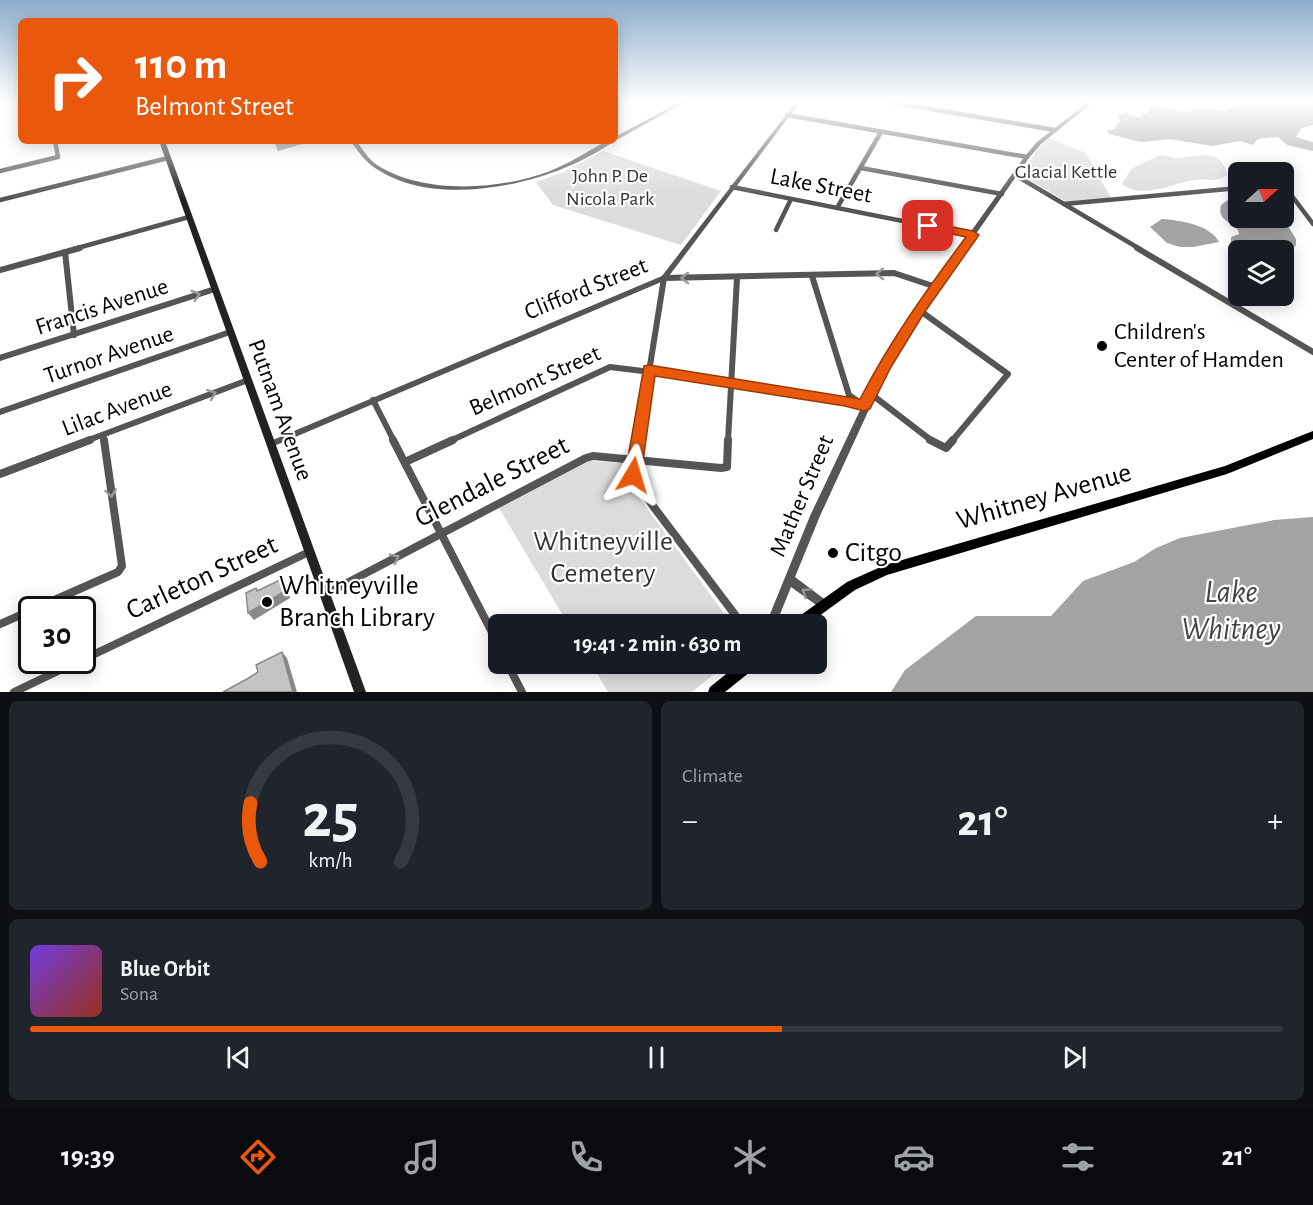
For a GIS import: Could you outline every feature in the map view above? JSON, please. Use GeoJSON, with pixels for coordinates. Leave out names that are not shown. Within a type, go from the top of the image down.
{"type":"FeatureCollection","features":[{"type":"Feature","properties":{"kind":"main road","name":"Putnam Avenue"},"geometry":{"type":"LineString","coordinates":[[163,144],[360,692]]}},
{"type":"Feature","properties":{"kind":"main road","name":"Whitney Avenue"},"geometry":{"type":"LineString","coordinates":[[810,614],[863,579],[885,570],[1207,476],[1313,435]]}},
{"type":"Feature","properties":{"kind":"main road"},"geometry":{"type":"LineString","coordinates":[[715,692],[737,674]]}},
{"type":"Feature","properties":{"kind":"street"},"geometry":{"type":"LineString","coordinates":[[734,614],[640,488],[633,475],[634,460],[664,278],[772,134]]}},
{"type":"Feature","properties":{"kind":"street"},"geometry":{"type":"LineString","coordinates":[[837,208],[880,134]]}},
{"type":"Feature","properties":{"kind":"street"},"geometry":{"type":"LineString","coordinates":[[894,134],[1027,158]]}},
{"type":"Feature","properties":{"kind":"street","name":"Mather Street"},"geometry":{"type":"LineString","coordinates":[[775,614],[864,405],[885,366],[919,310],[1027,158],[1039,142],[1049,134]]}},
{"type":"Feature","properties":{"kind":"street"},"geometry":{"type":"LineString","coordinates":[[0,171],[58,157],[56,144]]}},
{"type":"Feature","properties":{"kind":"street"},"geometry":{"type":"LineString","coordinates":[[356,144],[374,165],[397,177],[429,185],[472,188],[541,176],[573,163],[606,144]]}},
{"type":"Feature","properties":{"kind":"street"},"geometry":{"type":"LineString","coordinates":[[0,200],[168,158]]}},
{"type":"Feature","properties":{"kind":"street"},"geometry":{"type":"LineString","coordinates":[[861,168],[1002,194]]}},
{"type":"Feature","properties":{"kind":"street"},"geometry":{"type":"LineString","coordinates":[[1015,175],[1313,352]]}},
{"type":"Feature","properties":{"kind":"street","name":"Lake Street"},"geometry":{"type":"LineString","coordinates":[[732,187],[973,235]]}},
{"type":"Feature","properties":{"kind":"street"},"geometry":{"type":"LineString","coordinates":[[1063,204],[1228,189]]}},
{"type":"Feature","properties":{"kind":"street"},"geometry":{"type":"LineString","coordinates":[[776,231],[791,199]]}},
{"type":"Feature","properties":{"kind":"street"},"geometry":{"type":"LineString","coordinates":[[1294,199],[1313,224]]}},
{"type":"Feature","properties":{"kind":"street"},"geometry":{"type":"LineString","coordinates":[[0,270],[189,217]]}},
{"type":"Feature","properties":{"kind":"street"},"geometry":{"type":"LineString","coordinates":[[65,252],[74,334]]}},
{"type":"Feature","properties":{"kind":"street","name":"Clifford Street"},"geometry":{"type":"LineString","coordinates":[[271,444],[664,278],[894,273],[936,287]]}},
{"type":"Feature","properties":{"kind":"street"},"geometry":{"type":"LineString","coordinates":[[812,276],[849,395],[864,405]]}},
{"type":"Feature","properties":{"kind":"street"},"geometry":{"type":"LineString","coordinates":[[732,382],[738,278]]}},
{"type":"Feature","properties":{"kind":"street","name":"Francis Avenue"},"geometry":{"type":"LineString","coordinates":[[0,358],[215,289]]}},
{"type":"Feature","properties":{"kind":"street"},"geometry":{"type":"LineString","coordinates":[[871,394],[933,442],[946,448],[1008,374],[919,310]]}},
{"type":"Feature","properties":{"kind":"street","name":"Turnor Avenue"},"geometry":{"type":"LineString","coordinates":[[0,412],[230,332]]}},
{"type":"Feature","properties":{"kind":"street","name":"Belmont Street"},"geometry":{"type":"LineString","coordinates":[[405,462],[604,368],[618,366],[732,382],[864,405]]}},
{"type":"Feature","properties":{"kind":"street","name":"Lilac Avenue"},"geometry":{"type":"LineString","coordinates":[[0,474],[248,380]]}},
{"type":"Feature","properties":{"kind":"street","name":"Glendale Street"},"geometry":{"type":"LineString","coordinates":[[324,595],[586,458],[593,456],[727,467],[732,382]]}},
{"type":"Feature","properties":{"kind":"street"},"geometry":{"type":"LineString","coordinates":[[373,400],[488,624]]}},
{"type":"Feature","properties":{"kind":"street"},"geometry":{"type":"LineString","coordinates":[[64,596],[118,572],[122,566],[103,435]]}},
{"type":"Feature","properties":{"kind":"street","name":"Carleton Street"},"geometry":{"type":"LineString","coordinates":[[96,653],[309,552]]}},
{"type":"Feature","properties":{"kind":"street"},"geometry":{"type":"LineString","coordinates":[[789,579],[823,604]]}},
{"type":"Feature","properties":{"kind":"street"},"geometry":{"type":"LineString","coordinates":[[0,624],[18,616]]}},
{"type":"Feature","properties":{"kind":"street","name":"Carleton Street"},"geometry":{"type":"LineString","coordinates":[[14,692],[52,674]]}},
{"type":"Feature","properties":{"kind":"street"},"geometry":{"type":"LineString","coordinates":[[513,674],[522,692]]}},
{"type":"Feature","properties":{"kind":"green space","name":"Glacial Kettle"},"geometry":{"type":"Polygon","coordinates":[[[1049,138],[1086,153],[1111,198],[1067,202],[1023,176],[1022,174],[1036,151],[1049,138]]]}},
{"type":"Feature","properties":{"kind":"green space","name":"John P. De Nicola Park"},"geometry":{"type":"Polygon","coordinates":[[[603,151],[721,191],[681,245],[553,205],[536,182],[564,172],[603,151]]]}},
{"type":"Feature","properties":{"kind":"green space"},"geometry":{"type":"Polygon","coordinates":[[[1160,155],[1178,158],[1202,155],[1215,157],[1225,167],[1227,175],[1219,179],[1195,180],[1148,191],[1130,189],[1122,184],[1131,169],[1160,155]]]}},
{"type":"Feature","properties":{"kind":"green space","name":"Whitneyville Cemetery"},"geometry":{"type":"Polygon","coordinates":[[[590,461],[623,463],[626,480],[725,614],[562,614],[499,508],[590,461]]]}},
{"type":"Feature","properties":{"kind":"green space"},"geometry":{"type":"Polygon","coordinates":[[[597,674],[714,674],[692,692],[608,692],[597,674]]]}},
{"type":"Feature","properties":{"kind":"water"},"geometry":{"type":"Polygon","coordinates":[[[1110,134],[1298,134],[1296,137],[1313,142],[1313,151],[1287,145],[1278,137],[1258,139],[1253,145],[1240,141],[1212,146],[1170,139],[1141,142],[1110,134]]]}},
{"type":"Feature","properties":{"kind":"water"},"geometry":{"type":"Polygon","coordinates":[[[1228,200],[1228,221],[1221,214],[1221,205],[1228,200]]]}},
{"type":"Feature","properties":{"kind":"water"},"geometry":{"type":"Polygon","coordinates":[[[1162,219],[1185,222],[1202,228],[1209,231],[1219,242],[1193,247],[1180,247],[1167,243],[1150,227],[1162,219]]]}},
{"type":"Feature","properties":{"kind":"water"},"geometry":{"type":"Polygon","coordinates":[[[1236,228],[1289,228],[1296,239],[1296,245],[1294,247],[1294,240],[1231,240],[1231,237],[1239,234],[1236,228]]]}},
{"type":"Feature","properties":{"kind":"water","name":"Lake Whitney"},"geometry":{"type":"Polygon","coordinates":[[[1313,517],[1313,692],[891,692],[905,670],[976,616],[1051,616],[1083,581],[1134,562],[1156,548],[1180,538],[1274,520],[1313,517]]]}},
{"type":"Feature","properties":{"kind":"building"},"geometry":{"type":"Polygon","coordinates":[[[282,579],[285,591],[248,613],[246,593],[256,588],[257,591],[282,579]]]}},
{"type":"Feature","properties":{"kind":"building"},"geometry":{"type":"Polygon","coordinates":[[[282,652],[293,692],[223,692],[258,672],[256,665],[282,652]]]}},
{"type":"Feature","properties":{"kind":"place","name":"Children's Center of Hamden"},"geometry":{"type":"Point","coordinates":[1102,346]}},
{"type":"Feature","properties":{"kind":"place","name":"Citgo"},"geometry":{"type":"Point","coordinates":[833,553]}},
{"type":"Feature","properties":{"kind":"place","name":"Whitneyville Branch Library"},"geometry":{"type":"Point","coordinates":[267,602]}},
{"type":"Feature","properties":{"kind":"route"},"geometry":{"type":"LineString","coordinates":[[633,475],[649,370],[845,400],[864,405],[919,310],[973,235],[928,226]]}}]}
